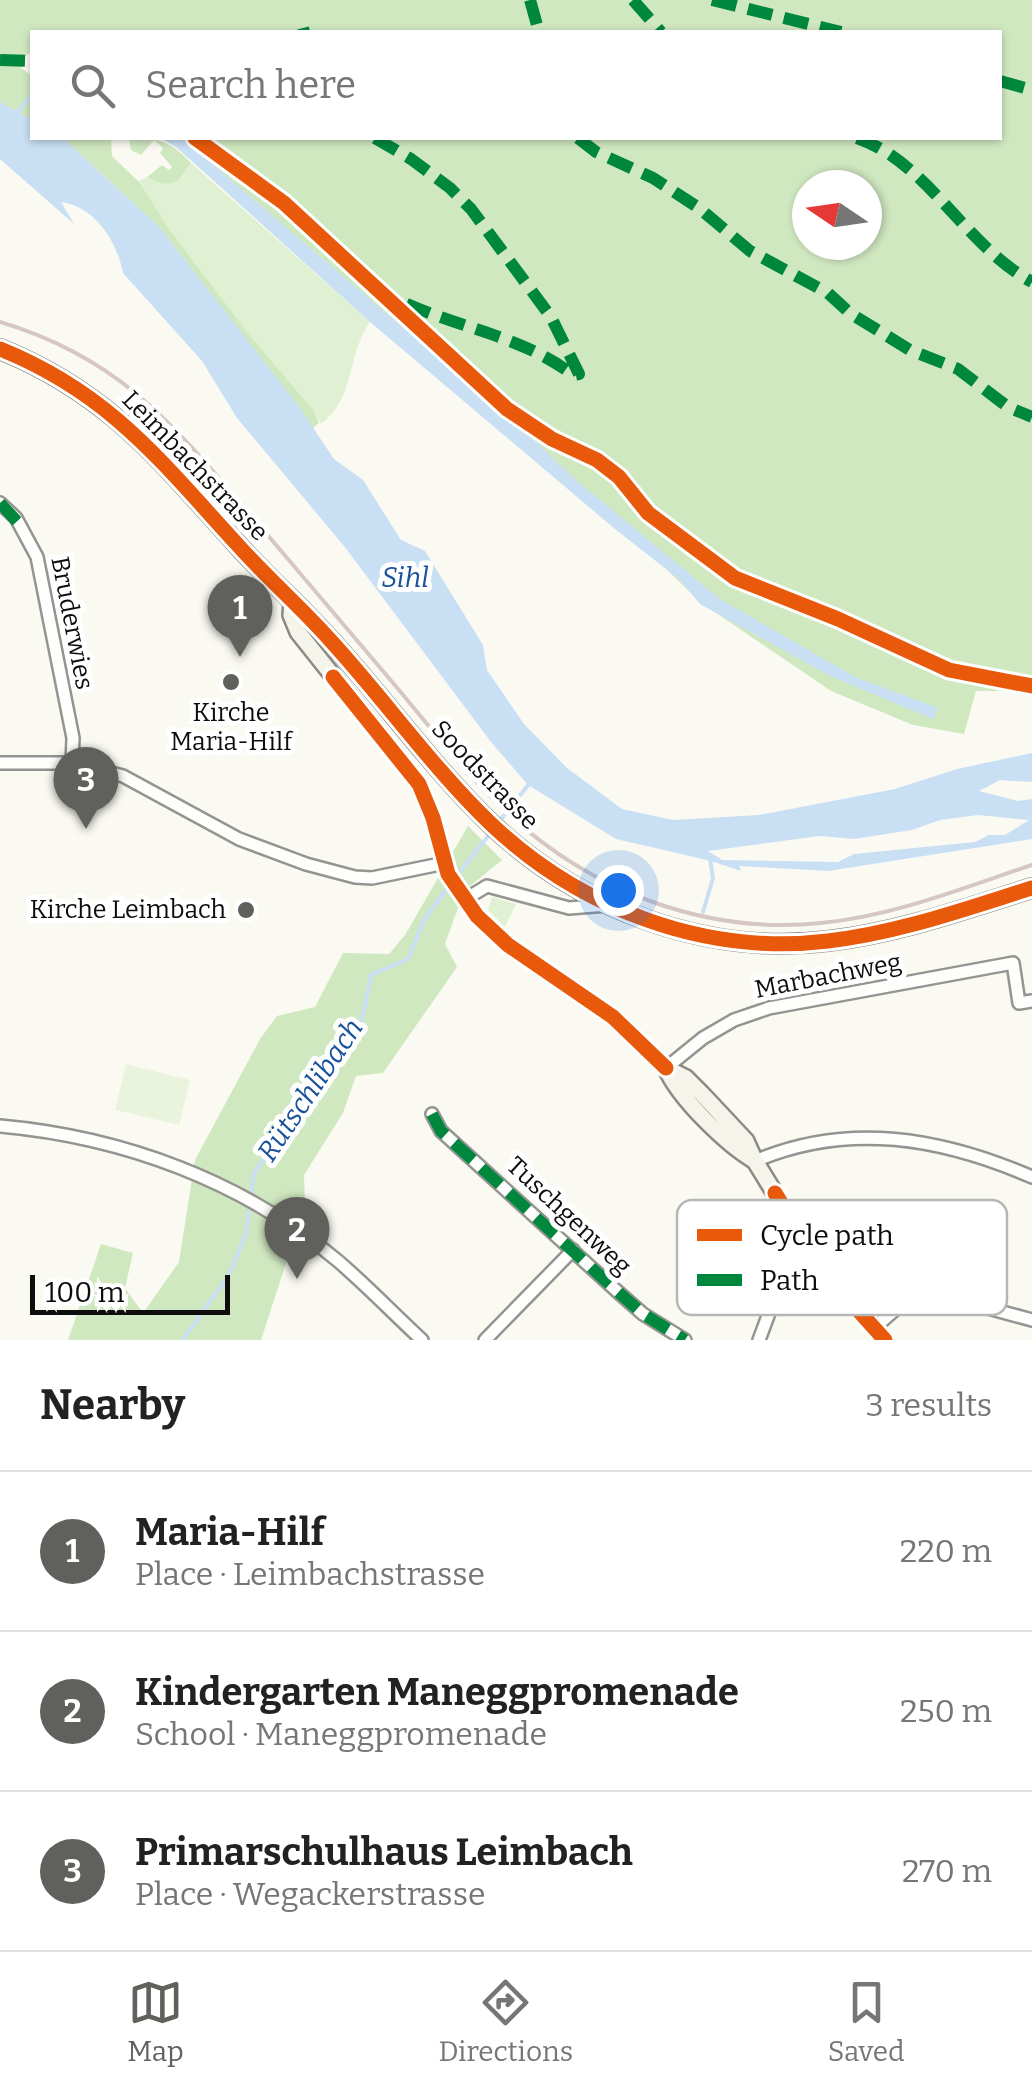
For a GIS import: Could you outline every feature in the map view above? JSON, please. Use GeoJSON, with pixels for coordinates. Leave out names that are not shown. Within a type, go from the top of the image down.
{"type":"FeatureCollection","features":[{"type":"Feature","properties":{"kind":"main road","name":"Leimbachstrasse"},"geometry":{"type":"LineString","coordinates":[[0,349],[73,385],[117,418],[292,601]]}},
{"type":"Feature","properties":{"kind":"main road","name":"Soodstrasse"},"geometry":{"type":"LineString","coordinates":[[292,601],[331,640],[492,825],[548,869],[607,905],[702,936],[752,943],[806,942],[904,928],[1032,888]]}},
{"type":"Feature","properties":{"kind":"street","name":"Bruderwies"},"geometry":{"type":"LineString","coordinates":[[0,503],[16,518],[37,556],[72,738],[72,763]]}},
{"type":"Feature","properties":{"kind":"street","name":"Leimbachstrasse"},"geometry":{"type":"LineString","coordinates":[[292,601],[291,615],[298,632],[418,784],[433,818],[447,869],[461,895],[496,936],[613,1017],[666,1068],[686,1078],[746,1141],[778,1200]]}},
{"type":"Feature","properties":{"kind":"street"},"geometry":{"type":"LineString","coordinates":[[0,763],[72,763],[123,776],[238,839],[306,864],[372,878],[447,869]]}},
{"type":"Feature","properties":{"kind":"street"},"geometry":{"type":"LineString","coordinates":[[461,895],[488,886],[569,908],[607,905]]}},
{"type":"Feature","properties":{"kind":"street","name":"Marbachweg"},"geometry":{"type":"LineString","coordinates":[[666,1068],[711,1034],[752,1014],[804,999],[1014,963],[1019,1003],[1032,1001]]}},
{"type":"Feature","properties":{"kind":"street","name":"Tuschgenweg"},"geometry":{"type":"LineString","coordinates":[[432,1114],[442,1130],[643,1314],[685,1340]]}},
{"type":"Feature","properties":{"kind":"street"},"geometry":{"type":"LineString","coordinates":[[0,1126],[51,1130],[110,1144],[197,1175],[237,1194],[336,1260],[422,1340]]}},
{"type":"Feature","properties":{"kind":"street"},"geometry":{"type":"LineString","coordinates":[[755,1162],[786,1148],[820,1141],[892,1137],[958,1149],[1032,1177]]}},
{"type":"Feature","properties":{"kind":"street"},"geometry":{"type":"LineString","coordinates":[[485,1340],[573,1250]]}},
{"type":"Feature","properties":{"kind":"street"},"geometry":{"type":"LineString","coordinates":[[1007,1313],[1032,1320]]}},
{"type":"Feature","properties":{"kind":"street"},"geometry":{"type":"LineString","coordinates":[[759,1340],[768,1315]]}},
{"type":"Feature","properties":{"kind":"street","name":"Leimbachstrasse"},"geometry":{"type":"LineString","coordinates":[[863,1315],[879,1334]]}},
{"type":"Feature","properties":{"kind":"green space"},"geometry":{"type":"Polygon","coordinates":[[[0,0],[1032,0],[1032,691],[976,691],[964,734],[913,725],[831,691],[700,602],[536,442],[183,140],[1002,140],[1002,30],[30,30],[30,53],[16,64],[30,74],[30,119],[0,102],[0,0]]]}},
{"type":"Feature","properties":{"kind":"green space"},"geometry":{"type":"Polygon","coordinates":[[[65,140],[111,140],[112,156],[140,183],[170,230],[248,333],[314,411],[319,423],[313,428],[160,228],[65,140]]]}},
{"type":"Feature","properties":{"kind":"green space"},"geometry":{"type":"Polygon","coordinates":[[[129,140],[154,140],[141,155],[131,150],[129,140]]]}},
{"type":"Feature","properties":{"kind":"green space"},"geometry":{"type":"Polygon","coordinates":[[[154,140],[177,150],[191,163],[178,181],[164,184],[147,177],[162,165],[169,170],[172,167],[160,153],[163,148],[154,140]]]}},
{"type":"Feature","properties":{"kind":"green space"},"geometry":{"type":"Polygon","coordinates":[[[191,163],[370,322],[357,348],[340,402],[321,424],[170,230],[139,181],[147,177],[178,181],[191,163]]]}},
{"type":"Feature","properties":{"kind":"green space"},"geometry":{"type":"Polygon","coordinates":[[[468,826],[502,860],[464,891],[445,944],[457,967],[383,1073],[356,1076],[343,1113],[304,1175],[305,1205],[261,1340],[68,1340],[101,1244],[133,1253],[125,1288],[143,1313],[179,1262],[195,1160],[260,1039],[277,1016],[315,1007],[343,953],[389,954],[405,935],[468,826]]]}},
{"type":"Feature","properties":{"kind":"green space"},"geometry":{"type":"Polygon","coordinates":[[[492,897],[516,904],[505,927],[488,910],[492,897]]]}},
{"type":"Feature","properties":{"kind":"green space"},"geometry":{"type":"Polygon","coordinates":[[[126,1064],[190,1080],[179,1125],[115,1110],[126,1064]]]}},
{"type":"Feature","properties":{"kind":"water","name":"Sihl"},"geometry":{"type":"Polygon","coordinates":[[[0,102],[30,119],[30,140],[65,140],[160,228],[297,404],[334,459],[363,480],[401,540],[425,551],[483,645],[487,670],[524,724],[567,768],[622,809],[673,820],[759,815],[895,789],[957,769],[1032,753],[1032,782],[1000,780],[979,791],[1018,801],[1032,799],[1032,839],[828,871],[739,866],[741,871],[616,839],[528,785],[491,742],[344,546],[237,418],[202,361],[123,273],[103,228],[85,211],[61,202],[74,224],[0,159],[0,102]],[[978,815],[854,839],[819,836],[708,851],[722,860],[838,862],[854,854],[975,842],[989,835],[1005,835],[1029,820],[978,815]]]}},
{"type":"Feature","properties":{"kind":"water"},"geometry":{"type":"Polygon","coordinates":[[[164,140],[188,143],[577,481],[720,599],[855,677],[938,708],[933,719],[830,676],[700,604],[680,580],[370,322],[164,140]]]}},
{"type":"Feature","properties":{"kind":"waterway"},"geometry":{"type":"LineString","coordinates":[[16,114],[30,97]]}},
{"type":"Feature","properties":{"kind":"waterway","name":"Rütschlibach"},"geometry":{"type":"LineString","coordinates":[[498,823],[529,784]]}},
{"type":"Feature","properties":{"kind":"waterway","name":"Rütschlibach"},"geometry":{"type":"LineString","coordinates":[[455,878],[492,831]]}},
{"type":"Feature","properties":{"kind":"waterway"},"geometry":{"type":"LineString","coordinates":[[703,912],[713,878],[710,859]]}},
{"type":"Feature","properties":{"kind":"waterway","name":"Rütschlibach"},"geometry":{"type":"LineString","coordinates":[[183,1340],[230,1273],[246,1234],[254,1173],[310,1094],[322,1065],[361,1025],[371,975],[408,959],[425,918],[449,886]]}},
{"type":"Feature","properties":{"kind":"railway"},"geometry":{"type":"LineString","coordinates":[[0,322],[76,353],[107,372],[163,418],[216,474],[490,796],[537,838],[611,884],[691,914],[777,925],[821,923],[902,908],[1032,865]]}},
{"type":"Feature","properties":{"kind":"marked path"},"geometry":{"type":"LineString","coordinates":[[530,0],[538,30]]}},
{"type":"Feature","properties":{"kind":"marked path"},"geometry":{"type":"LineString","coordinates":[[633,0],[659,30]]}},
{"type":"Feature","properties":{"kind":"marked path"},"geometry":{"type":"LineString","coordinates":[[712,0],[833,30]]}},
{"type":"Feature","properties":{"kind":"marked path"},"geometry":{"type":"LineString","coordinates":[[0,60],[30,61]]}},
{"type":"Feature","properties":{"kind":"marked path"},"geometry":{"type":"LineString","coordinates":[[1002,82],[1032,90]]}},
{"type":"Feature","properties":{"kind":"marked path"},"geometry":{"type":"LineString","coordinates":[[378,140],[450,188],[471,209],[551,317],[579,374],[573,375],[513,342],[405,303]]}},
{"type":"Feature","properties":{"kind":"marked path"},"geometry":{"type":"LineString","coordinates":[[581,140],[596,152],[653,178],[699,208],[750,251],[828,293],[851,314],[910,350],[958,369],[1008,407],[1032,417]]}},
{"type":"Feature","properties":{"kind":"marked path"},"geometry":{"type":"LineString","coordinates":[[861,140],[905,166],[986,247],[1032,282]]}},
{"type":"Feature","properties":{"kind":"marked path"},"geometry":{"type":"LineString","coordinates":[[0,503],[24,529]]}},
{"type":"Feature","properties":{"kind":"marked path"},"geometry":{"type":"LineString","coordinates":[[432,1114],[441,1131],[618,1292],[643,1314],[685,1340]]}},
{"type":"Feature","properties":{"kind":"cycle path"},"geometry":{"type":"LineString","coordinates":[[198,140],[284,203],[507,409],[552,439],[597,460],[619,477],[648,513],[735,578],[838,619],[949,670],[1032,686]]}},
{"type":"Feature","properties":{"kind":"cycle path"},"geometry":{"type":"LineString","coordinates":[[0,349],[72,386],[130,431],[320,628],[490,823],[525,853],[603,902],[690,933],[782,944],[880,932],[1032,888]]}},
{"type":"Feature","properties":{"kind":"cycle path"},"geometry":{"type":"LineString","coordinates":[[333,677],[419,784],[448,874],[477,916],[508,945],[613,1017],[666,1068]]}},
{"type":"Feature","properties":{"kind":"cycle path"},"geometry":{"type":"LineString","coordinates":[[775,1193],[779,1200]]}},
{"type":"Feature","properties":{"kind":"cycle path"},"geometry":{"type":"LineString","coordinates":[[862,1315],[885,1340]]}},
{"type":"Feature","properties":{"kind":"place","name":"Maria-Hilf"},"geometry":{"type":"Point","coordinates":[240,657]}},
{"type":"Feature","properties":{"kind":"place","name":"Kirche Maria-Hilf"},"geometry":{"type":"Point","coordinates":[231,682]}},
{"type":"Feature","properties":{"kind":"place","name":"Primarschulhaus Leimbach"},"geometry":{"type":"Point","coordinates":[86,829]}},
{"type":"Feature","properties":{"kind":"place","name":"Kirche Leimbach"},"geometry":{"type":"Point","coordinates":[246,910]}},
{"type":"Feature","properties":{"kind":"place","name":"Kindergarten Maneggpromenade"},"geometry":{"type":"Point","coordinates":[297,1279]}}]}
